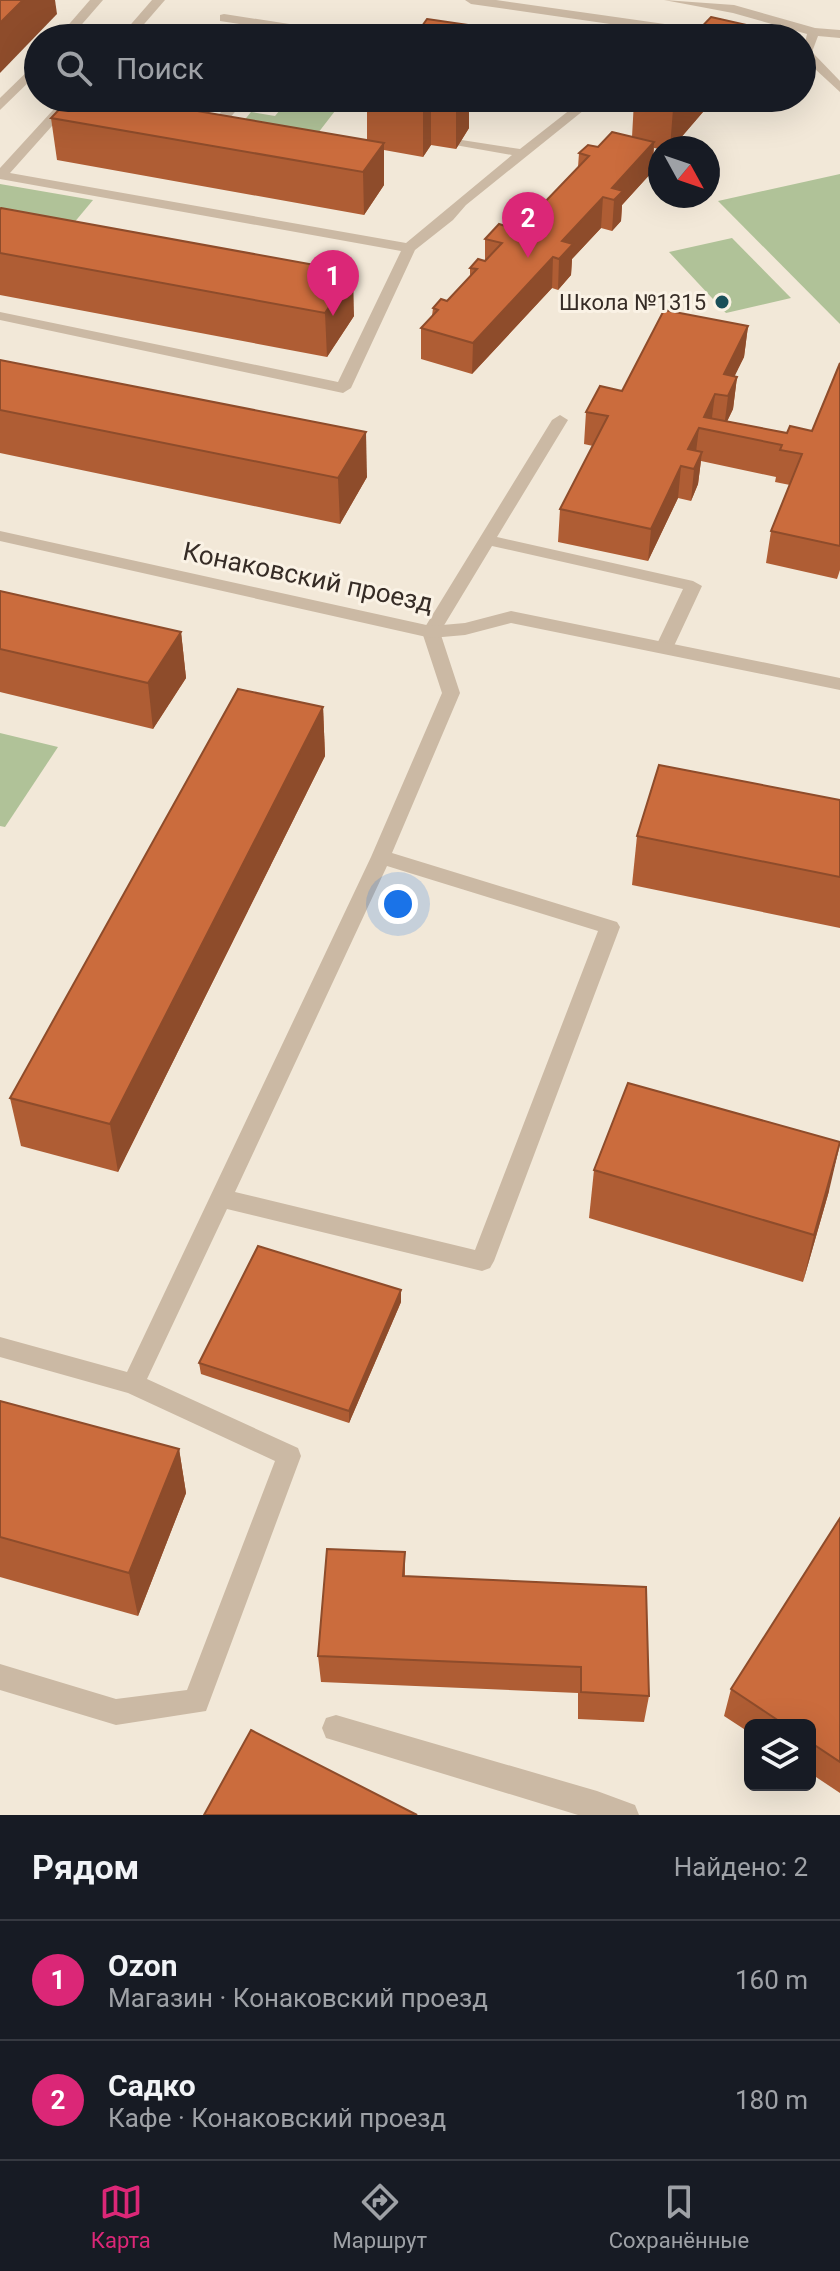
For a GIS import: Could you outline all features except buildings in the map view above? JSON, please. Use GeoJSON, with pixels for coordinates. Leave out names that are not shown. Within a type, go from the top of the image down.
{"type":"FeatureCollection","features":[{"type":"Feature","properties":{"kind":"street"},"geometry":{"type":"LineString","coordinates":[[76,24],[97,0]]}},
{"type":"Feature","properties":{"kind":"street"},"geometry":{"type":"LineString","coordinates":[[138,24],[159,0]]}},
{"type":"Feature","properties":{"kind":"street"},"geometry":{"type":"LineString","coordinates":[[471,0],[625,24]]}},
{"type":"Feature","properties":{"kind":"street"},"geometry":{"type":"LineString","coordinates":[[670,0],[734,9],[786,24]]}},
{"type":"Feature","properties":{"kind":"street"},"geometry":{"type":"LineString","coordinates":[[712,24],[745,0]]}},
{"type":"Feature","properties":{"kind":"street"},"geometry":{"type":"LineString","coordinates":[[224,18],[251,24]]}},
{"type":"Feature","properties":{"kind":"street"},"geometry":{"type":"LineString","coordinates":[[816,32],[840,34]]}},
{"type":"Feature","properties":{"kind":"street"},"geometry":{"type":"LineString","coordinates":[[816,64],[840,88]]}},
{"type":"Feature","properties":{"kind":"street"},"geometry":{"type":"LineString","coordinates":[[0,106],[24,80]]}},
{"type":"Feature","properties":{"kind":"street"},"geometry":{"type":"LineString","coordinates":[[0,175],[58,112]]}},
{"type":"Feature","properties":{"kind":"street"},"geometry":{"type":"LineString","coordinates":[[193,134],[208,137],[229,112]]}},
{"type":"Feature","properties":{"kind":"street"},"geometry":{"type":"LineString","coordinates":[[0,316],[343,388],[409,248],[575,112]]}},
{"type":"Feature","properties":{"kind":"street"},"geometry":{"type":"LineString","coordinates":[[460,142],[523,153]]}},
{"type":"Feature","properties":{"kind":"street"},"geometry":{"type":"LineString","coordinates":[[0,175],[409,248]]}},
{"type":"Feature","properties":{"kind":"street"},"geometry":{"type":"LineString","coordinates":[[133,1384],[381,857],[451,693],[431,632],[560,420]]}},
{"type":"Feature","properties":{"kind":"street","name":"Конаковский проезд"},"geometry":{"type":"LineString","coordinates":[[0,536],[431,632],[465,629],[511,617],[840,684]]}},
{"type":"Feature","properties":{"kind":"street"},"geometry":{"type":"LineString","coordinates":[[488,540],[693,586],[665,646]]}},
{"type":"Feature","properties":{"kind":"street"},"geometry":{"type":"LineString","coordinates":[[221,1198],[482,1261],[610,927],[381,857]]}},
{"type":"Feature","properties":{"kind":"street"},"geometry":{"type":"LineString","coordinates":[[0,1347],[133,1384],[289,1456],[196,1702],[116,1712],[0,1677]]}},
{"type":"Feature","properties":{"kind":"street"},"geometry":{"type":"LineString","coordinates":[[336,1728],[594,1810],[625,1815]]}},
{"type":"Feature","properties":{"kind":"green space"},"geometry":{"type":"Polygon","coordinates":[[[251,112],[275,116],[278,112],[334,112],[308,146],[234,133],[251,112]]]}},
{"type":"Feature","properties":{"kind":"green space"},"geometry":{"type":"Polygon","coordinates":[[[840,174],[840,324],[720,203],[840,174]]]}},
{"type":"Feature","properties":{"kind":"green space"},"geometry":{"type":"Polygon","coordinates":[[[0,184],[93,200],[63,236],[0,225],[0,184]]]}},
{"type":"Feature","properties":{"kind":"green space"},"geometry":{"type":"Polygon","coordinates":[[[732,238],[791,298],[726,313],[669,252],[732,238]]]}},
{"type":"Feature","properties":{"kind":"green space"},"geometry":{"type":"Polygon","coordinates":[[[0,733],[58,747],[5,827],[0,826],[0,733]]]}},
{"type":"Feature","properties":{"kind":"place","name":"Садко"},"geometry":{"type":"Point","coordinates":[528,258]}},
{"type":"Feature","properties":{"kind":"place","name":"Школа №1315"},"geometry":{"type":"Point","coordinates":[722,302]}},
{"type":"Feature","properties":{"kind":"place","name":"Ozon"},"geometry":{"type":"Point","coordinates":[333,316]}}]}
